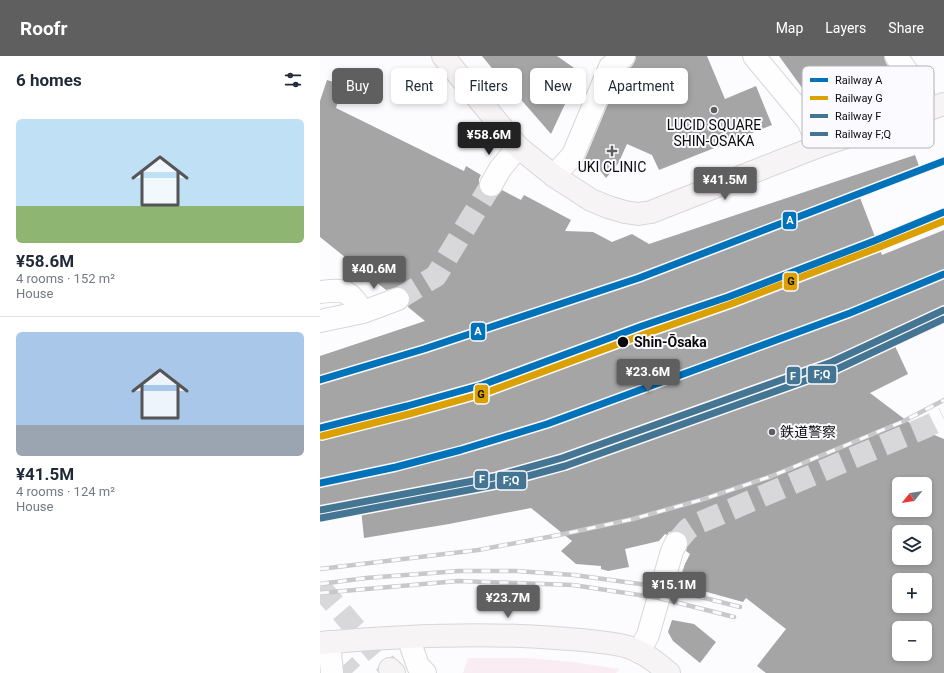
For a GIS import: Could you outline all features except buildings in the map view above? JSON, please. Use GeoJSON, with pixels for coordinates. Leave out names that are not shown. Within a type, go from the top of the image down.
{"type":"FeatureCollection","features":[{"type":"Feature","properties":{"kind":"street"},"geometry":{"type":"LineString","coordinates":[[443,56],[518,147],[554,176],[591,200],[625,212],[638,214],[651,212],[814,148]]}},
{"type":"Feature","properties":{"kind":"street"},"geometry":{"type":"LineString","coordinates":[[554,176],[573,155],[610,68],[624,56]]}},
{"type":"Feature","properties":{"kind":"street"},"geometry":{"type":"LineString","coordinates":[[754,56],[802,113]]}},
{"type":"Feature","properties":{"kind":"street"},"geometry":{"type":"LineString","coordinates":[[896,56],[903,66]]}},
{"type":"Feature","properties":{"kind":"street"},"geometry":{"type":"LineString","coordinates":[[491,185],[500,170],[518,147]]}},
{"type":"Feature","properties":{"kind":"street"},"geometry":{"type":"LineString","coordinates":[[320,292],[339,290],[348,293],[354,298],[363,312]]}},
{"type":"Feature","properties":{"kind":"street"},"geometry":{"type":"LineString","coordinates":[[320,321],[363,312],[398,299]]}},
{"type":"Feature","properties":{"kind":"street"},"geometry":{"type":"LineString","coordinates":[[639,652],[648,635],[672,551],[676,543]]}},
{"type":"Feature","properties":{"kind":"street"},"geometry":{"type":"LineString","coordinates":[[332,673],[325,642],[467,635],[527,636],[629,647],[651,659],[669,673]]}},
{"type":"Feature","properties":{"kind":"street"},"geometry":{"type":"LineString","coordinates":[[408,637],[418,666],[424,673]]}},
{"type":"Feature","properties":{"kind":"shaded area"},"geometry":{"type":"Polygon","coordinates":[[[468,658],[527,658],[574,662],[619,669],[616,673],[463,673],[468,658]]]}},
{"type":"Feature","properties":{"kind":"tunnel"},"geometry":{"type":"LineString","coordinates":[[398,299],[436,276],[491,185]]}},
{"type":"Feature","properties":{"kind":"tunnel"},"geometry":{"type":"LineString","coordinates":[[676,543],[688,529],[694,525],[944,418]]}},
{"type":"Feature","properties":{"kind":"tunnel"},"geometry":{"type":"LineString","coordinates":[[320,587],[390,669]]}},
{"type":"Feature","properties":{"kind":"tunnel"},"geometry":{"type":"LineString","coordinates":[[322,640],[352,673]]}},
{"type":"Feature","properties":{"kind":"railway"},"geometry":{"type":"LineString","coordinates":[[320,569],[478,550],[633,519],[704,499],[772,476],[904,421],[944,400]]}},
{"type":"Feature","properties":{"kind":"railway"},"geometry":{"type":"LineString","coordinates":[[320,584],[366,578],[459,571],[516,571],[574,575],[662,587],[740,607]]}},
{"type":"Feature","properties":{"kind":"railway"},"geometry":{"type":"LineString","coordinates":[[320,593],[458,581],[573,585],[659,598],[734,617]]}},
{"type":"Feature","properties":{"kind":"rail line","name":"A"},"geometry":{"type":"LineString","coordinates":[[320,380],[424,349],[639,278],[944,161]]}},
{"type":"Feature","properties":{"kind":"rail line","name":"A"},"geometry":{"type":"LineString","coordinates":[[320,428],[482,385],[642,326],[728,297],[874,241],[944,212]]}},
{"type":"Feature","properties":{"kind":"rail line","name":"G"},"geometry":{"type":"LineString","coordinates":[[322,436],[485,393],[731,304],[944,221]]}},
{"type":"Feature","properties":{"kind":"rail line","name":"A"},"geometry":{"type":"LineString","coordinates":[[320,483],[396,467],[461,450],[547,424],[850,313],[944,274]]}},
{"type":"Feature","properties":{"kind":"rail line","name":"F"},"geometry":{"type":"LineString","coordinates":[[320,510],[494,477],[562,458],[832,362],[944,310]]}},
{"type":"Feature","properties":{"kind":"rail line","name":"F;Q"},"geometry":{"type":"LineString","coordinates":[[321,518],[495,485],[565,466],[835,370],[944,319]]}},
{"type":"Feature","properties":{"kind":"place","name":"LUCID SQUARE SHIN-OSAKA"},"geometry":{"type":"Point","coordinates":[714,110]}},
{"type":"Feature","properties":{"kind":"place","name":"UKI CLINIC"},"geometry":{"type":"Point","coordinates":[612,151]}},
{"type":"Feature","properties":{"kind":"place","name":"Shin-Ōsaka"},"geometry":{"type":"Point","coordinates":[623,342]}},
{"type":"Feature","properties":{"kind":"place","name":"鉄道警察"},"geometry":{"type":"Point","coordinates":[772,432]}}]}
